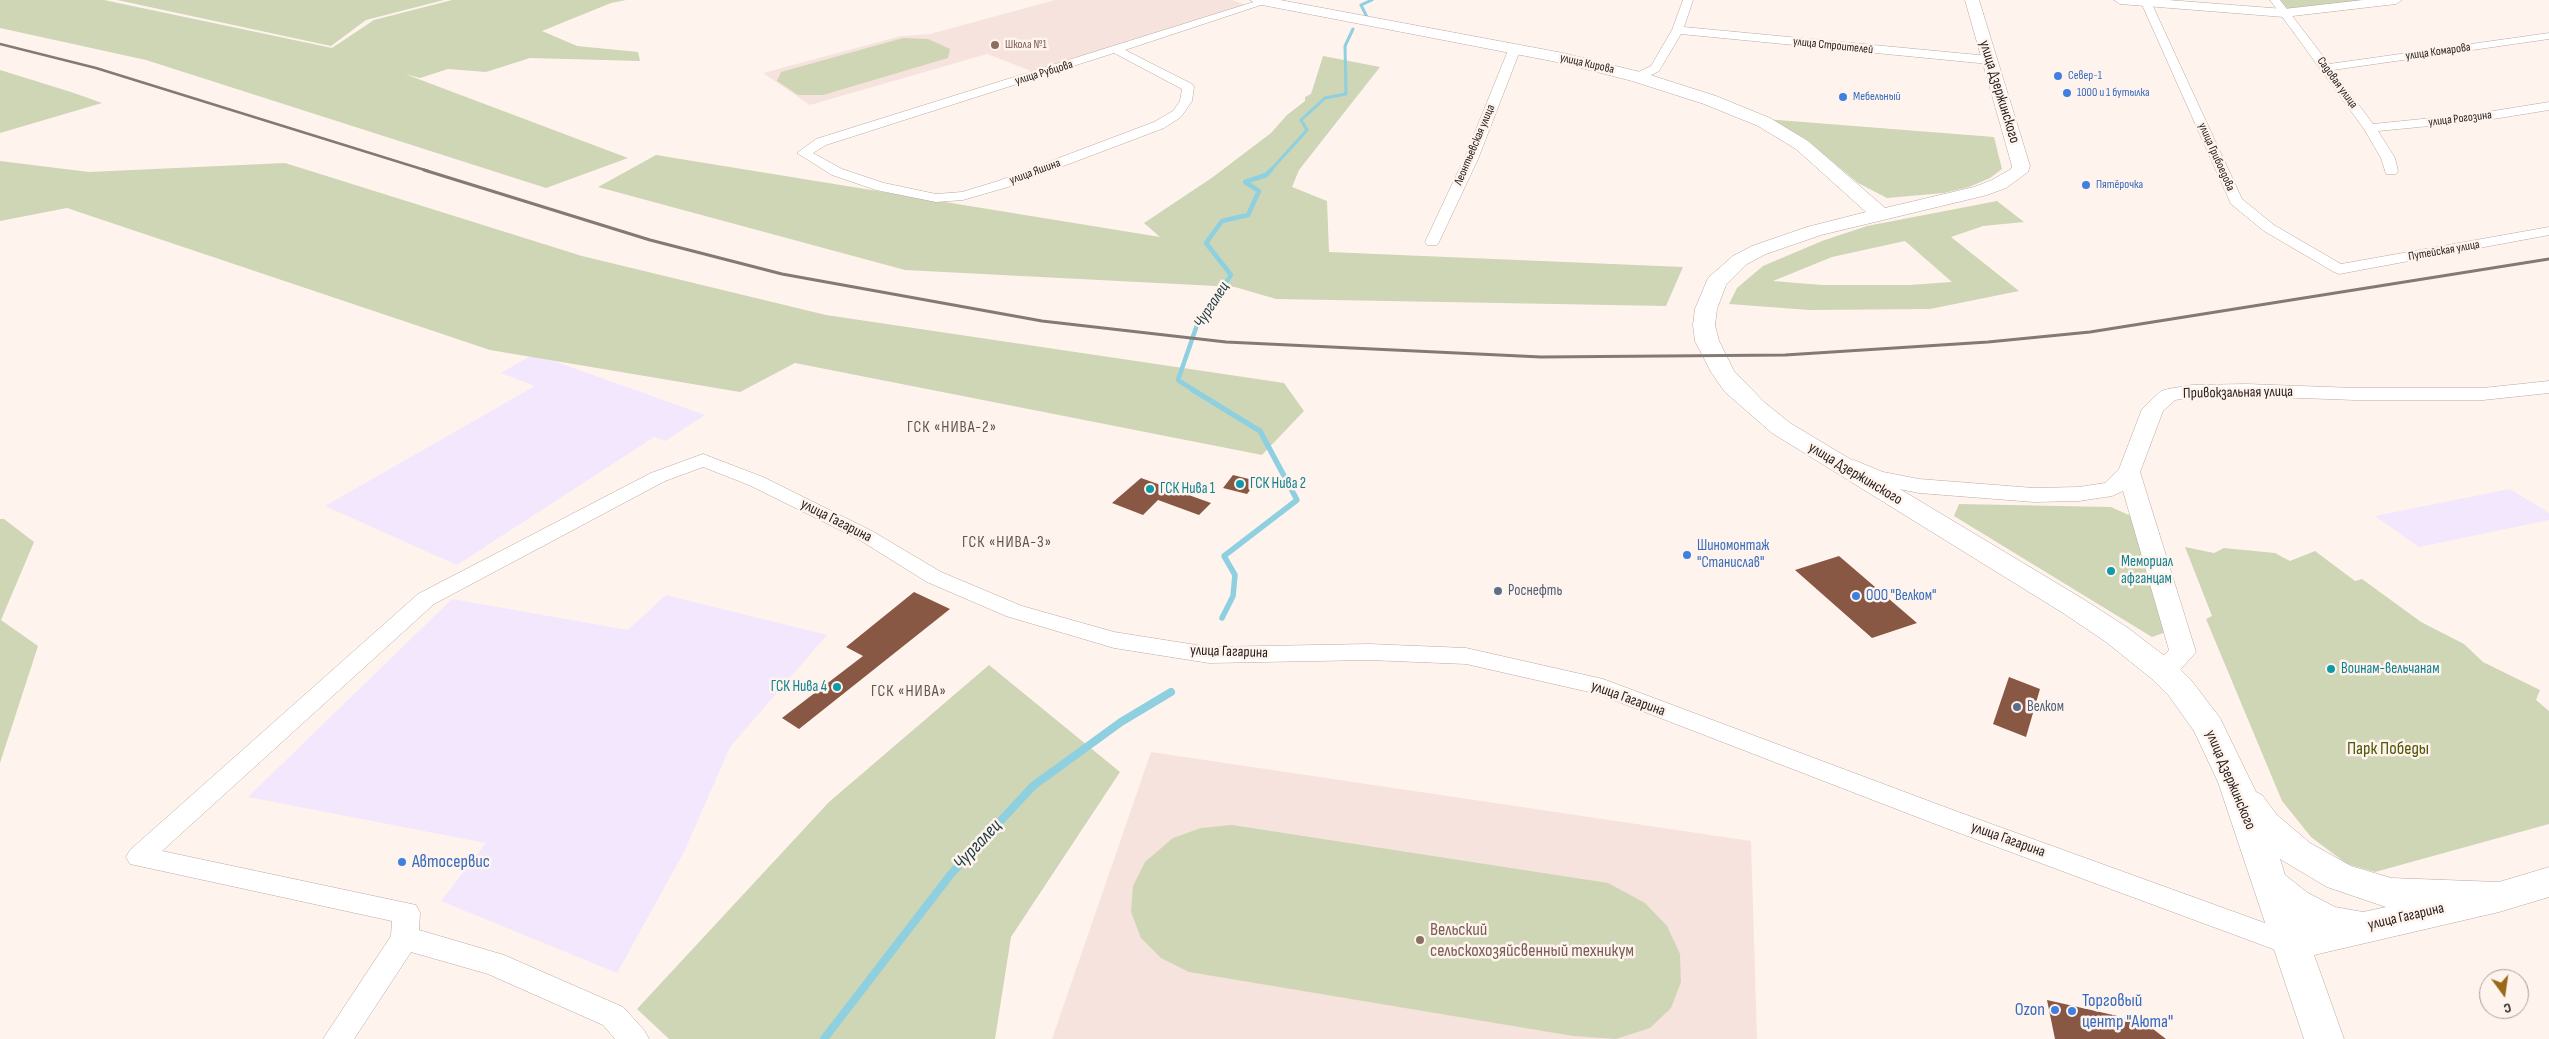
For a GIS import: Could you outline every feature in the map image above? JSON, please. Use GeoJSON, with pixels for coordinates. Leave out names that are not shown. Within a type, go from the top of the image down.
{"type":"FeatureCollection","features":[{"type":"Feature","properties":{"kind":"main road","name":"улица Дзержинского"},"geometry":{"type":"LineString","coordinates":[[1972,0],[2021,166],[2019,172],[1999,184],[1918,207],[1814,231],[1759,250],[1740,260],[1716,283],[1706,309],[1704,325],[1708,341],[1723,372],[1755,407],[1811,448],[2073,606],[2163,671],[2180,688],[2208,726],[2235,782],[2324,1039]]}},
{"type":"Feature","properties":{"kind":"main road","name":"улица Кирова"},"geometry":{"type":"LineString","coordinates":[[1261,1],[1296,4],[1515,48],[1638,76],[1710,100],[1764,122],[1802,145],[1841,178],[1881,216]]}},
{"type":"Feature","properties":{"kind":"main road"},"geometry":{"type":"LineString","coordinates":[[1814,231],[1848,210],[1852,202],[1850,193],[1841,178]]}},
{"type":"Feature","properties":{"kind":"main road"},"geometry":{"type":"LineString","coordinates":[[1858,195],[1885,206],[1918,207]]}},
{"type":"Feature","properties":{"kind":"main road"},"geometry":{"type":"LineString","coordinates":[[2235,782],[2265,825],[2297,853],[2340,877],[2391,893],[2498,897]]}},
{"type":"Feature","properties":{"kind":"main road","name":"улица Гагарина"},"geometry":{"type":"LineString","coordinates":[[2292,944],[2498,897],[2549,882]]}},
{"type":"Feature","properties":{"kind":"main road"},"geometry":{"type":"LineString","coordinates":[[2272,885],[2295,904],[2329,922],[2367,926]]}},
{"type":"Feature","properties":{"kind":"street"},"geometry":{"type":"LineString","coordinates":[[1638,76],[1655,68],[1678,30],[1688,0]]}},
{"type":"Feature","properties":{"kind":"street"},"geometry":{"type":"LineString","coordinates":[[2120,0],[2284,13],[2396,0]]}},
{"type":"Feature","properties":{"kind":"street","name":"Садовая улица"},"geometry":{"type":"LineString","coordinates":[[2275,0],[2370,128],[2388,158],[2391,172]]}},
{"type":"Feature","properties":{"kind":"street","name":"улица Рубцова"},"geometry":{"type":"LineString","coordinates":[[821,142],[1117,50],[1261,1]]}},
{"type":"Feature","properties":{"kind":"street","name":"улица Грибоедова"},"geometry":{"type":"LineString","coordinates":[[2146,1],[2236,201],[2269,228],[2339,269]]}},
{"type":"Feature","properties":{"kind":"street","name":"улица Строителей"},"geometry":{"type":"LineString","coordinates":[[1678,30],[1989,60]]}},
{"type":"Feature","properties":{"kind":"street","name":"улица Комарова"},"geometry":{"type":"LineString","coordinates":[[2326,68],[2549,36]]}},
{"type":"Feature","properties":{"kind":"street","name":"Леонтьевская улица"},"geometry":{"type":"LineString","coordinates":[[1432,242],[1471,159],[1515,48]]}},
{"type":"Feature","properties":{"kind":"street","name":"улица Яшина"},"geometry":{"type":"LineString","coordinates":[[821,142],[804,153],[837,172],[881,188],[936,198],[963,196],[1003,184],[1159,125],[1177,114],[1186,102],[1188,88],[1117,50]]}},
{"type":"Feature","properties":{"kind":"street","name":"улица Рогозина"},"geometry":{"type":"LineString","coordinates":[[2370,128],[2481,116],[2549,106]]}},
{"type":"Feature","properties":{"kind":"street","name":"Путейская улица"},"geometry":{"type":"LineString","coordinates":[[2339,269],[2549,231]]}},
{"type":"Feature","properties":{"kind":"street","name":"Привокзальная улица"},"geometry":{"type":"LineString","coordinates":[[1811,448],[1877,478],[1919,486],[1969,492],[2034,495],[2079,494],[2112,489],[2129,472],[2153,409],[2168,396],[2192,391],[2246,390],[2355,394],[2466,394],[2549,387]]}},
{"type":"Feature","properties":{"kind":"street","name":"улица Гагарина"},"geometry":{"type":"LineString","coordinates":[[405,938],[406,913],[139,857],[426,599],[472,573],[553,534],[658,477],[702,460],[763,484],[865,535],[934,577],[1014,611],[1114,640],[1210,655],[1369,652],[1466,656],[1603,687],[1952,820],[2292,944]]}},
{"type":"Feature","properties":{"kind":"street"},"geometry":{"type":"LineString","coordinates":[[2129,472],[2183,652],[2163,671]]}},
{"type":"Feature","properties":{"kind":"street"},"geometry":{"type":"LineString","coordinates":[[338,1039],[405,938],[494,964],[613,1016],[634,1039]]}},
{"type":"Feature","properties":{"kind":"shaded area","name":"Школа №1"},"geometry":{"type":"Polygon","coordinates":[[[1055,0],[1232,0],[1249,6],[1034,72],[987,54],[810,105],[763,73],[901,36],[930,34],[1055,0]]]}},
{"type":"Feature","properties":{"kind":"shaded area"},"geometry":{"type":"Polygon","coordinates":[[[534,354],[705,415],[665,441],[654,437],[457,565],[325,506],[535,386],[501,373],[534,354]]]}},
{"type":"Feature","properties":{"kind":"shaded area"},"geometry":{"type":"Polygon","coordinates":[[[2510,489],[2549,513],[2549,520],[2419,547],[2375,516],[2510,489]]]}},
{"type":"Feature","properties":{"kind":"shaded area"},"geometry":{"type":"Polygon","coordinates":[[[666,595],[827,635],[730,747],[684,852],[617,973],[441,901],[486,843],[248,797],[452,599],[628,630],[666,595]]]}},
{"type":"Feature","properties":{"kind":"shaded area","name":"Вельский сельскохозяйсвенный техникум"},"geometry":{"type":"Polygon","coordinates":[[[1151,752],[1751,841],[1757,1039],[1052,1039],[1151,752]]]}},
{"type":"Feature","properties":{"kind":"green space"},"geometry":{"type":"Polygon","coordinates":[[[0,0],[104,0],[332,48],[374,20],[452,0],[626,0],[611,3],[542,31],[577,46],[638,52],[640,61],[530,58],[486,72],[448,69],[420,78],[405,74],[628,158],[546,188],[146,60],[0,28],[0,0]]]}},
{"type":"Feature","properties":{"kind":"green space"},"geometry":{"type":"Polygon","coordinates":[[[117,0],[444,0],[366,20],[331,46],[117,0]]]}},
{"type":"Feature","properties":{"kind":"green space"},"geometry":{"type":"Polygon","coordinates":[[[2279,0],[2381,0],[2286,11],[2279,0]]]}},
{"type":"Feature","properties":{"kind":"green space"},"geometry":{"type":"Polygon","coordinates":[[[903,38],[928,39],[950,49],[948,58],[823,95],[798,95],[777,81],[781,72],[903,38]]]}},
{"type":"Feature","properties":{"kind":"green space"},"geometry":{"type":"Polygon","coordinates":[[[1323,56],[1380,67],[1299,170],[1292,187],[1327,201],[1329,252],[1683,267],[1666,306],[1276,299],[1235,287],[905,270],[598,187],[656,155],[1160,237],[1144,223],[1213,177],[1271,133],[1287,115],[1305,101],[1305,97],[1311,94],[1323,56]]]}},
{"type":"Feature","properties":{"kind":"green space"},"geometry":{"type":"Polygon","coordinates":[[[0,70],[71,92],[102,103],[0,133],[0,70]]]}},
{"type":"Feature","properties":{"kind":"green space"},"geometry":{"type":"Polygon","coordinates":[[[1765,119],[1994,137],[2002,169],[1990,178],[1969,187],[1944,193],[1887,198],[1858,183],[1804,138],[1765,119]]]}},
{"type":"Feature","properties":{"kind":"green space"},"geometry":{"type":"Polygon","coordinates":[[[0,161],[89,172],[285,163],[582,256],[826,315],[1284,383],[1304,411],[1262,455],[795,363],[740,392],[490,350],[67,208],[0,221],[0,161]]]}},
{"type":"Feature","properties":{"kind":"green space"},"geometry":{"type":"Polygon","coordinates":[[[1997,201],[2024,222],[1983,226],[1951,237],[2019,291],[1930,309],[1810,310],[1729,304],[1737,288],[1763,266],[1822,241],[1867,226],[1997,201]],[[1905,241],[1832,257],[1773,281],[1822,285],[1909,285],[1952,282],[1905,241]]]}},
{"type":"Feature","properties":{"kind":"green space"},"geometry":{"type":"Polygon","coordinates":[[[1959,504],[2111,507],[2131,516],[2169,631],[2152,637],[1954,516],[1959,504]]]}},
{"type":"Feature","properties":{"kind":"green space"},"geometry":{"type":"Polygon","coordinates":[[[0,519],[4,519],[34,542],[1,620],[38,646],[0,763],[0,519]]]}},
{"type":"Feature","properties":{"kind":"green space","name":"Парк Победы"},"geometry":{"type":"Polygon","coordinates":[[[2185,547],[2214,553],[2224,548],[2275,553],[2290,561],[2315,551],[2355,581],[2362,579],[2421,622],[2464,644],[2483,662],[2540,690],[2536,700],[2549,711],[2549,824],[2375,872],[2347,864],[2311,837],[2282,801],[2206,619],[2212,616],[2185,547]]]}},
{"type":"Feature","properties":{"kind":"green space"},"geometry":{"type":"Polygon","coordinates":[[[989,665],[1120,772],[1011,937],[995,1039],[669,1039],[637,1009],[829,802],[989,665]]]}},
{"type":"Feature","properties":{"kind":"green space"},"geometry":{"type":"Polygon","coordinates":[[[1232,825],[1608,883],[1645,903],[1667,926],[1680,954],[1681,982],[1671,1008],[1650,1028],[1616,1039],[1573,1036],[1189,972],[1161,958],[1141,938],[1131,912],[1133,886],[1145,862],[1173,838],[1201,828],[1232,825]]]}},
{"type":"Feature","properties":{"kind":"building","name":"ГСК Нива 2"},"geometry":{"type":"Polygon","coordinates":[[[1233,475],[1257,481],[1247,494],[1223,488],[1233,475]]]}},
{"type":"Feature","properties":{"kind":"building","name":"ГСК Нива 1"},"geometry":{"type":"Polygon","coordinates":[[[1141,478],[1211,503],[1199,515],[1158,500],[1143,515],[1112,503],[1141,478]]]}},
{"type":"Feature","properties":{"kind":"building","name":"ООО \"Велком\""},"geometry":{"type":"Polygon","coordinates":[[[1839,556],[1917,623],[1872,638],[1795,570],[1839,556]]]}},
{"type":"Feature","properties":{"kind":"building","name":"ГСК Нива 4"},"geometry":{"type":"Polygon","coordinates":[[[914,592],[950,609],[799,729],[782,718],[863,656],[846,647],[914,592]]]}},
{"type":"Feature","properties":{"kind":"building","name":"Велком"},"geometry":{"type":"Polygon","coordinates":[[[2009,677],[2040,689],[2026,737],[1993,724],[2009,677]]]}},
{"type":"Feature","properties":{"kind":"building","name":"Торговый центр \"Аюта\""},"geometry":{"type":"Polygon","coordinates":[[[2047,1000],[2144,1022],[2166,1039],[2055,1039],[2047,1000]]]}},
{"type":"Feature","properties":{"kind":"waterway","name":"Чургалец"},"geometry":{"type":"LineString","coordinates":[[1367,17],[1361,5],[1372,0]]}},
{"type":"Feature","properties":{"kind":"waterway","name":"Чургалец"},"geometry":{"type":"LineString","coordinates":[[1270,171],[1307,130],[1301,120],[1325,98],[1346,94],[1345,46],[1353,29]]}},
{"type":"Feature","properties":{"kind":"waterway","name":"Чургалец"},"geometry":{"type":"LineString","coordinates":[[1195,391],[1178,380],[1197,325],[1231,275],[1206,243],[1222,221],[1248,215],[1259,191],[1245,182],[1266,175],[1270,171]]}},
{"type":"Feature","properties":{"kind":"waterway","name":"Чургалец"},"geometry":{"type":"LineString","coordinates":[[1193,390],[1260,431],[1297,500],[1224,556],[1235,575],[1233,596],[1222,618]]}},
{"type":"Feature","properties":{"kind":"waterway","name":"Чургалец"},"geometry":{"type":"LineString","coordinates":[[824,1039],[951,874],[1033,786],[1121,722],[1171,692]]}},
{"type":"Feature","properties":{"kind":"railway"},"geometry":{"type":"LineString","coordinates":[[0,44],[96,68],[428,171]]}},
{"type":"Feature","properties":{"kind":"railway"},"geometry":{"type":"LineString","coordinates":[[424,170],[650,240],[782,274],[1042,321],[1226,342],[1541,357],[1785,355],[1988,342],[2090,332],[2549,259]]}},
{"type":"Feature","properties":{"kind":"place","name":"Школа №1"},"geometry":{"type":"Point","coordinates":[995,45]}},
{"type":"Feature","properties":{"kind":"place","name":"Север-1"},"geometry":{"type":"Point","coordinates":[2058,76]}},
{"type":"Feature","properties":{"kind":"place","name":"1000 и 1 бутылка"},"geometry":{"type":"Point","coordinates":[2067,93]}},
{"type":"Feature","properties":{"kind":"place","name":"Мебельный"},"geometry":{"type":"Point","coordinates":[1843,97]}},
{"type":"Feature","properties":{"kind":"place","name":"Пятёрочка"},"geometry":{"type":"Point","coordinates":[2086,185]}},
{"type":"Feature","properties":{"kind":"place","name":"ГСК Нива 2"},"geometry":{"type":"Point","coordinates":[1240,484]}},
{"type":"Feature","properties":{"kind":"place","name":"ГСК Нива 1"},"geometry":{"type":"Point","coordinates":[1150,489]}},
{"type":"Feature","properties":{"kind":"place","name":"Шиномонтаж \"Станислав\""},"geometry":{"type":"Point","coordinates":[1687,555]}},
{"type":"Feature","properties":{"kind":"place","name":"Мемориал афганцам"},"geometry":{"type":"Point","coordinates":[2111,571]}},
{"type":"Feature","properties":{"kind":"place","name":"Роснефть"},"geometry":{"type":"Point","coordinates":[1498,591]}},
{"type":"Feature","properties":{"kind":"place","name":"ООО \"Велком\""},"geometry":{"type":"Point","coordinates":[1856,596]}},
{"type":"Feature","properties":{"kind":"place","name":"Воинам-вельчанам"},"geometry":{"type":"Point","coordinates":[2331,669]}},
{"type":"Feature","properties":{"kind":"place","name":"ГСК Нива 4"},"geometry":{"type":"Point","coordinates":[837,687]}},
{"type":"Feature","properties":{"kind":"place","name":"Велком"},"geometry":{"type":"Point","coordinates":[2017,707]}},
{"type":"Feature","properties":{"kind":"place","name":"Автосервис"},"geometry":{"type":"Point","coordinates":[402,862]}},
{"type":"Feature","properties":{"kind":"place","name":"Вельский сельскохозяйсвенный техникум"},"geometry":{"type":"Point","coordinates":[1420,940]}},
{"type":"Feature","properties":{"kind":"place","name":"Ozon"},"geometry":{"type":"Point","coordinates":[2055,1010]}},
{"type":"Feature","properties":{"kind":"place","name":"Торговый центр \"Аюта\""},"geometry":{"type":"Point","coordinates":[2072,1011]}},
{"type":"Feature","properties":{"kind":"district","name":"ГСК «НИВА-2»"},"geometry":{"type":"Point","coordinates":[952,428]}},
{"type":"Feature","properties":{"kind":"district","name":"ГСК «НИВА-3»"},"geometry":{"type":"Point","coordinates":[1007,543]}},
{"type":"Feature","properties":{"kind":"district","name":"ГСК «НИВА»"},"geometry":{"type":"Point","coordinates":[909,692]}}]}
